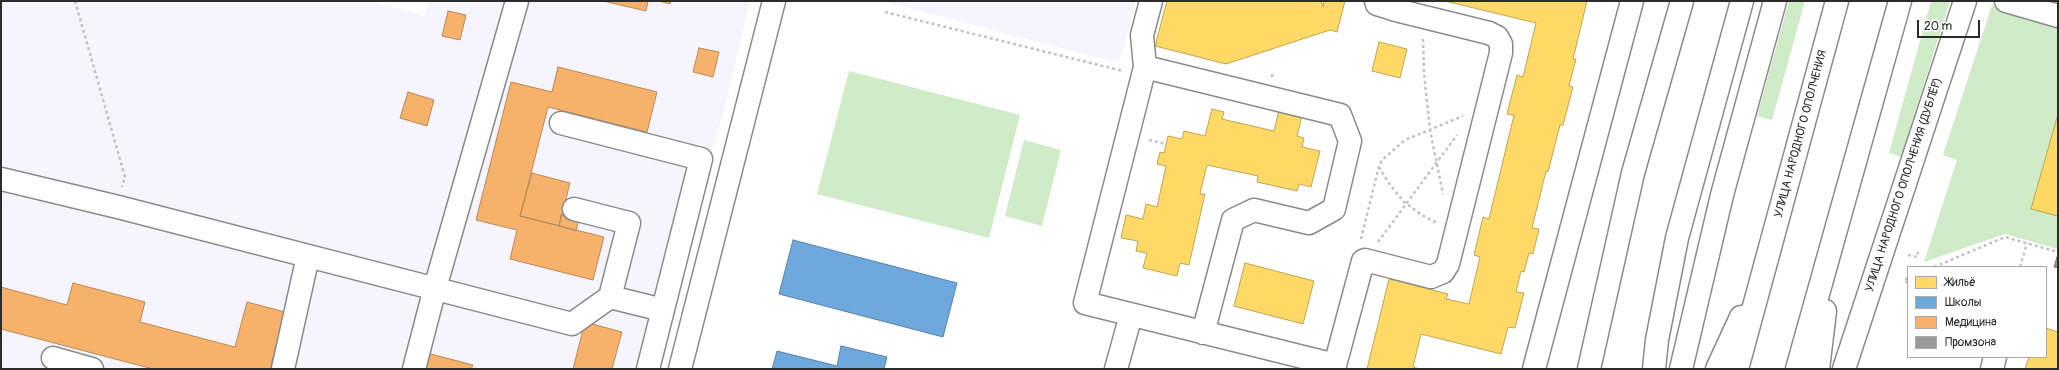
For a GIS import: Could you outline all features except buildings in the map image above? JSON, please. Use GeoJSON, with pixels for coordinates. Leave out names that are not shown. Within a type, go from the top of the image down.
{"type":"FeatureCollection","features":[{"type":"Feature","properties":{"kind":"main road"},"geometry":{"type":"LineString","coordinates":[[414,369],[435,288],[517,1]]}},
{"type":"Feature","properties":{"kind":"main road"},"geometry":{"type":"LineString","coordinates":[[680,369],[774,1]]}},
{"type":"Feature","properties":{"kind":"main road"},"geometry":{"type":"LineString","coordinates":[[1151,1],[1142,35],[1144,72],[1085,303],[1335,367],[1363,262],[1431,277],[1438,276],[1444,272],[1448,264],[1501,53],[1501,44],[1497,37],[1489,33],[1377,4],[1376,1]]}},
{"type":"Feature","properties":{"kind":"main road"},"geometry":{"type":"LineString","coordinates":[[1534,369],[1632,1]]}},
{"type":"Feature","properties":{"kind":"main road"},"geometry":{"type":"LineString","coordinates":[[1589,369],[1633,173],[1682,1]]}},
{"type":"Feature","properties":{"kind":"main road"},"geometry":{"type":"LineString","coordinates":[[1654,369],[1657,340],[1677,238],[1742,1]]}},
{"type":"Feature","properties":{"kind":"main road"},"geometry":{"type":"LineString","coordinates":[[1681,369],[1722,195],[1775,1]]}},
{"type":"Feature","properties":{"kind":"main road","name":"УЛИЦА НАРОДНОГО ОПОЛЧЕНИЯ"},"geometry":{"type":"LineString","coordinates":[[1765,267],[1837,1]]}},
{"type":"Feature","properties":{"kind":"main road"},"geometry":{"type":"LineString","coordinates":[[1797,369],[1900,1]]}},
{"type":"Feature","properties":{"kind":"main road","name":"УЛИЦА НАРОДНОГО ОПОЛЧЕНИЯ (ДУБЛЁР)"},"geometry":{"type":"LineString","coordinates":[[1844,369],[1965,1]]}},
{"type":"Feature","properties":{"kind":"main road"},"geometry":{"type":"LineString","coordinates":[[2006,1],[2058,16]]}},
{"type":"Feature","properties":{"kind":"main road"},"geometry":{"type":"LineString","coordinates":[[1144,72],[1340,115],[1350,141],[1334,209],[1309,223],[1254,210],[1233,220],[1203,333]]}},
{"type":"Feature","properties":{"kind":"main road"},"geometry":{"type":"LineString","coordinates":[[561,123],[702,159],[648,369]]}},
{"type":"Feature","properties":{"kind":"main road"},"geometry":{"type":"LineString","coordinates":[[1,179],[118,207],[572,324],[610,296],[629,223],[574,209]]}},
{"type":"Feature","properties":{"kind":"main road"},"geometry":{"type":"LineString","coordinates":[[1818,369],[1834,236]]}},
{"type":"Feature","properties":{"kind":"main road"},"geometry":{"type":"LineString","coordinates":[[283,369],[308,256]]}},
{"type":"Feature","properties":{"kind":"main road"},"geometry":{"type":"LineString","coordinates":[[1718,369],[1765,267]]}},
{"type":"Feature","properties":{"kind":"main road"},"geometry":{"type":"LineString","coordinates":[[1737,369],[1765,267]]}},
{"type":"Feature","properties":{"kind":"main road"},"geometry":{"type":"LineString","coordinates":[[610,296],[663,310]]}},
{"type":"Feature","properties":{"kind":"main road"},"geometry":{"type":"LineString","coordinates":[[1116,369],[1131,315]]}},
{"type":"Feature","properties":{"kind":"main road"},"geometry":{"type":"LineString","coordinates":[[53,358],[92,369]]}},
{"type":"Feature","properties":{"kind":"main road"},"geometry":{"type":"LineString","coordinates":[[1992,369],[1995,358]]}},
{"type":"Feature","properties":{"kind":"path"},"geometry":{"type":"LineString","coordinates":[[75,1],[125,177],[118,207]]}},
{"type":"Feature","properties":{"kind":"path"},"geometry":{"type":"LineString","coordinates":[[885,12],[1144,72]]}},
{"type":"Feature","properties":{"kind":"path"},"geometry":{"type":"LineString","coordinates":[[1422,16],[1424,73],[1430,130],[1444,199]]}},
{"type":"Feature","properties":{"kind":"path"},"geometry":{"type":"LineString","coordinates":[[1363,262],[1359,246],[1379,166],[1385,157],[1401,143],[1468,114]]}},
{"type":"Feature","properties":{"kind":"path"},"geometry":{"type":"LineString","coordinates":[[1363,262],[1458,134]]}},
{"type":"Feature","properties":{"kind":"path"},"geometry":{"type":"LineString","coordinates":[[1379,166],[1390,185],[1406,204],[1422,215],[1451,228],[1454,239]]}},
{"type":"Feature","properties":{"kind":"path"},"geometry":{"type":"LineString","coordinates":[[1936,266],[2005,237],[2058,252]]}},
{"type":"Feature","properties":{"kind":"path"},"geometry":{"type":"LineString","coordinates":[[2020,266],[2027,243]]}},
{"type":"Feature","properties":{"kind":"path"},"geometry":{"type":"LineString","coordinates":[[1908,255],[1917,257],[1918,252]]}},
{"type":"Feature","properties":{"kind":"shaded area"},"geometry":{"type":"Polygon","coordinates":[[[1,1],[372,1],[424,16],[429,1],[750,1],[724,111],[710,157],[657,369],[1,369],[1,1]]]}},
{"type":"Feature","properties":{"kind":"shaded area"},"geometry":{"type":"Polygon","coordinates":[[[882,1],[1136,1],[1119,63],[882,1]]]}},
{"type":"Feature","properties":{"kind":"green space"},"geometry":{"type":"Polygon","coordinates":[[[1789,1],[1805,1],[1772,120],[1757,116],[1789,1]]]}},
{"type":"Feature","properties":{"kind":"green space"},"geometry":{"type":"Polygon","coordinates":[[[1931,1],[1950,1],[1901,157],[1889,153],[1931,1]]]}},
{"type":"Feature","properties":{"kind":"green space"},"geometry":{"type":"Polygon","coordinates":[[[1992,5],[2058,22],[2058,114],[2032,209],[2058,216],[2058,249],[2005,234],[1924,262],[1957,160],[1943,155],[1992,5]]]}},
{"type":"Feature","properties":{"kind":"green space"},"geometry":{"type":"Polygon","coordinates":[[[849,71],[1020,115],[989,238],[817,194],[849,71]]]}},
{"type":"Feature","properties":{"kind":"green space"},"geometry":{"type":"Polygon","coordinates":[[[1024,140],[1061,150],[1042,226],[1005,216],[1024,140]]]}}]}
